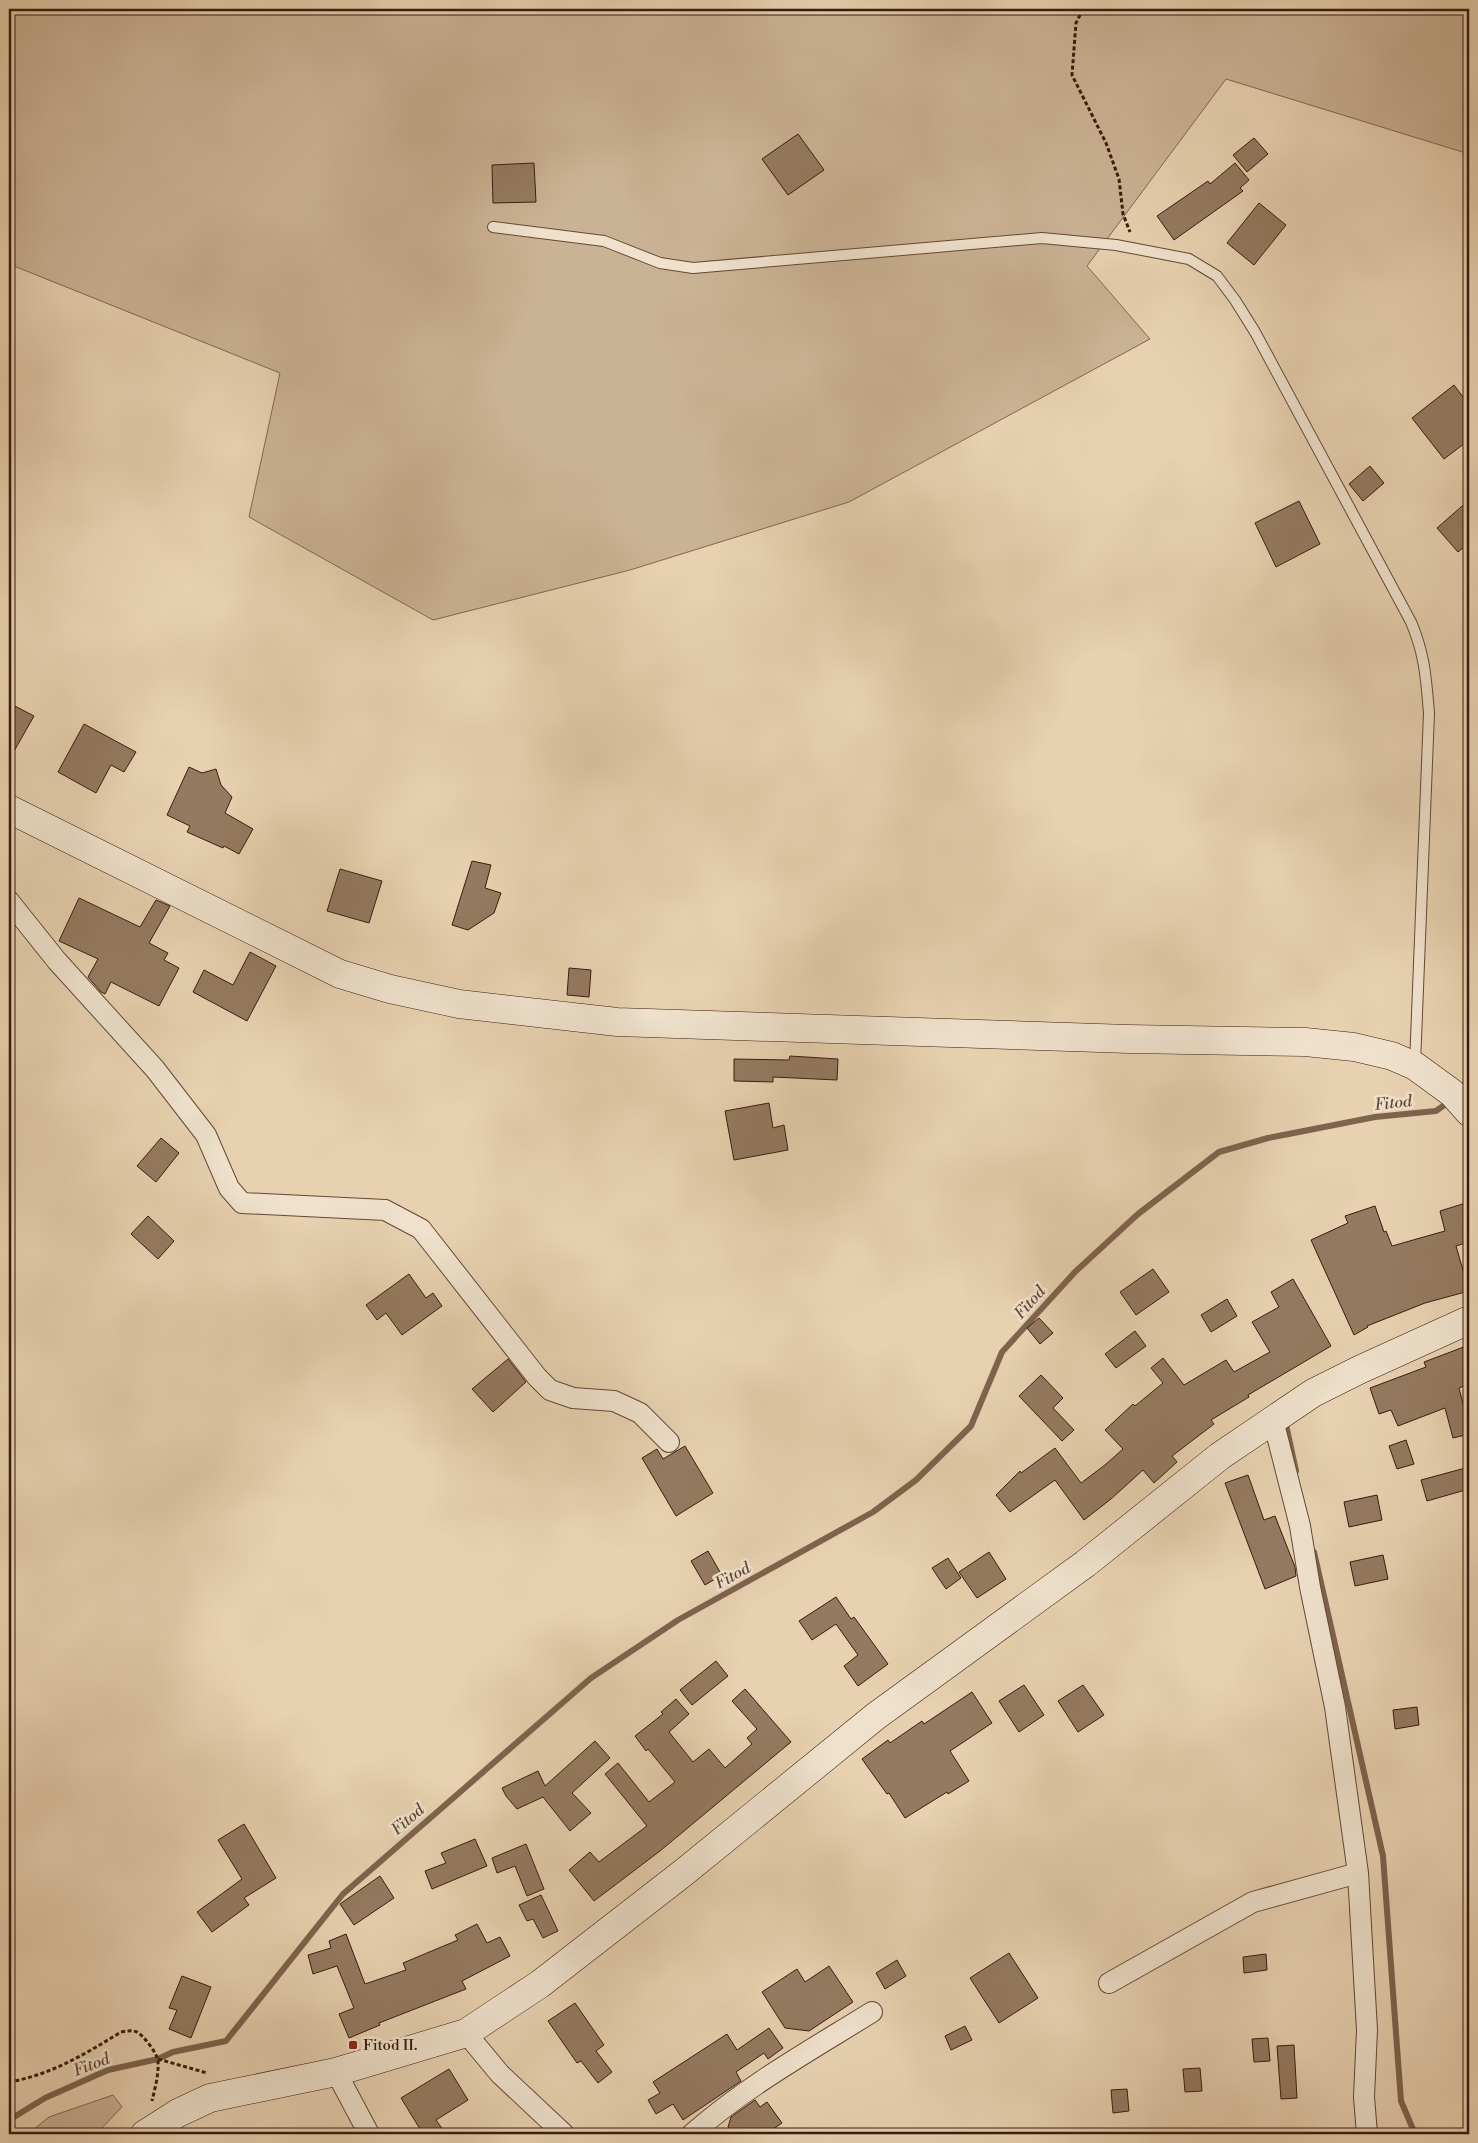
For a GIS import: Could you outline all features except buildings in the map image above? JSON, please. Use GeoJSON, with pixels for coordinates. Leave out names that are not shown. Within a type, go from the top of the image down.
{"type":"FeatureCollection","features":[{"type":"Feature","properties":{"kind":"street"},"geometry":{"type":"LineString","coordinates":[[9,809],[340,974],[390,989],[459,1004],[617,1022],[1130,1039],[1305,1042],[1354,1047],[1392,1056],[1415,1066],[1461,1102]]}},
{"type":"Feature","properties":{"kind":"street"},"geometry":{"type":"LineString","coordinates":[[9,901],[57,961],[155,1069],[206,1135],[229,1188],[242,1203],[385,1210],[421,1229],[537,1377],[550,1390],[573,1398],[614,1401],[640,1413],[669,1442]]}},
{"type":"Feature","properties":{"kind":"street"},"geometry":{"type":"LineString","coordinates":[[145,2134],[178,2113],[210,2098],[336,2072],[466,2033],[540,1984],[683,1873],[876,1716],[1084,1564],[1220,1456],[1313,1393],[1367,1366],[1469,1320]]}},
{"type":"Feature","properties":{"kind":"street"},"geometry":{"type":"LineString","coordinates":[[1273,1420],[1300,1526],[1310,1587],[1335,1707],[1358,1874],[1367,2030],[1364,2097],[1367,2134]]}},
{"type":"Feature","properties":{"kind":"street"},"geometry":{"type":"LineString","coordinates":[[1109,1983],[1253,1902],[1358,1874]]}},
{"type":"Feature","properties":{"kind":"street"},"geometry":{"type":"LineString","coordinates":[[692,2134],[714,2114],[872,2012]]}},
{"type":"Feature","properties":{"kind":"street"},"geometry":{"type":"LineString","coordinates":[[466,2033],[500,2074],[564,2134]]}},
{"type":"Feature","properties":{"kind":"street"},"geometry":{"type":"LineString","coordinates":[[336,2072],[369,2134]]}},
{"type":"Feature","properties":{"kind":"lane"},"geometry":{"type":"LineString","coordinates":[[493,227],[604,241],[660,263],[693,268],[1042,238],[1116,245],[1189,259],[1217,276],[1256,332],[1411,622],[1420,643],[1425,664],[1428,713],[1415,1066]]}},
{"type":"Feature","properties":{"kind":"path"},"geometry":{"type":"LineString","coordinates":[[1083,9],[1076,23],[1072,75],[1106,143],[1119,179],[1123,214],[1136,249]]}},
{"type":"Feature","properties":{"kind":"path"},"geometry":{"type":"LineString","coordinates":[[9,2082],[44,2074],[65,2065],[121,2032],[129,2030],[136,2031],[142,2036],[158,2059],[212,2075]]}},
{"type":"Feature","properties":{"kind":"path"},"geometry":{"type":"LineString","coordinates":[[151,2106],[156,2083],[158,2059]]}},
{"type":"Feature","properties":{"kind":"shaded area"},"geometry":{"type":"Polygon","coordinates":[[[9,9],[1469,9],[1469,154],[1226,79],[1087,266],[1150,339],[849,502],[630,570],[433,620],[249,517],[280,373],[9,264],[9,9]]]}},
{"type":"Feature","properties":{"kind":"shaded area"},"geometry":{"type":"Polygon","coordinates":[[[113,2095],[122,2107],[96,2134],[28,2134],[49,2117],[113,2095]]]}},
{"type":"Feature","properties":{"kind":"waterway","name":"Fitod"},"geometry":{"type":"LineString","coordinates":[[9,2120],[45,2098],[108,2070],[158,2059],[173,2052],[226,2041],[343,1894],[591,1678],[678,1620],[873,1512],[916,1480],[971,1426],[1002,1352],[1075,1272],[1138,1214],[1219,1152],[1268,1138],[1375,1117],[1436,1111],[1450,1101]]}},
{"type":"Feature","properties":{"kind":"waterway"},"geometry":{"type":"LineString","coordinates":[[1285,1420],[1296,1471]]}},
{"type":"Feature","properties":{"kind":"waterway"},"geometry":{"type":"LineString","coordinates":[[1314,1552],[1383,1856],[1401,2101],[1415,2134]]}},
{"type":"Feature","properties":{"kind":"place","name":"Fitod II."},"geometry":{"type":"Point","coordinates":[353,2045]}}]}
